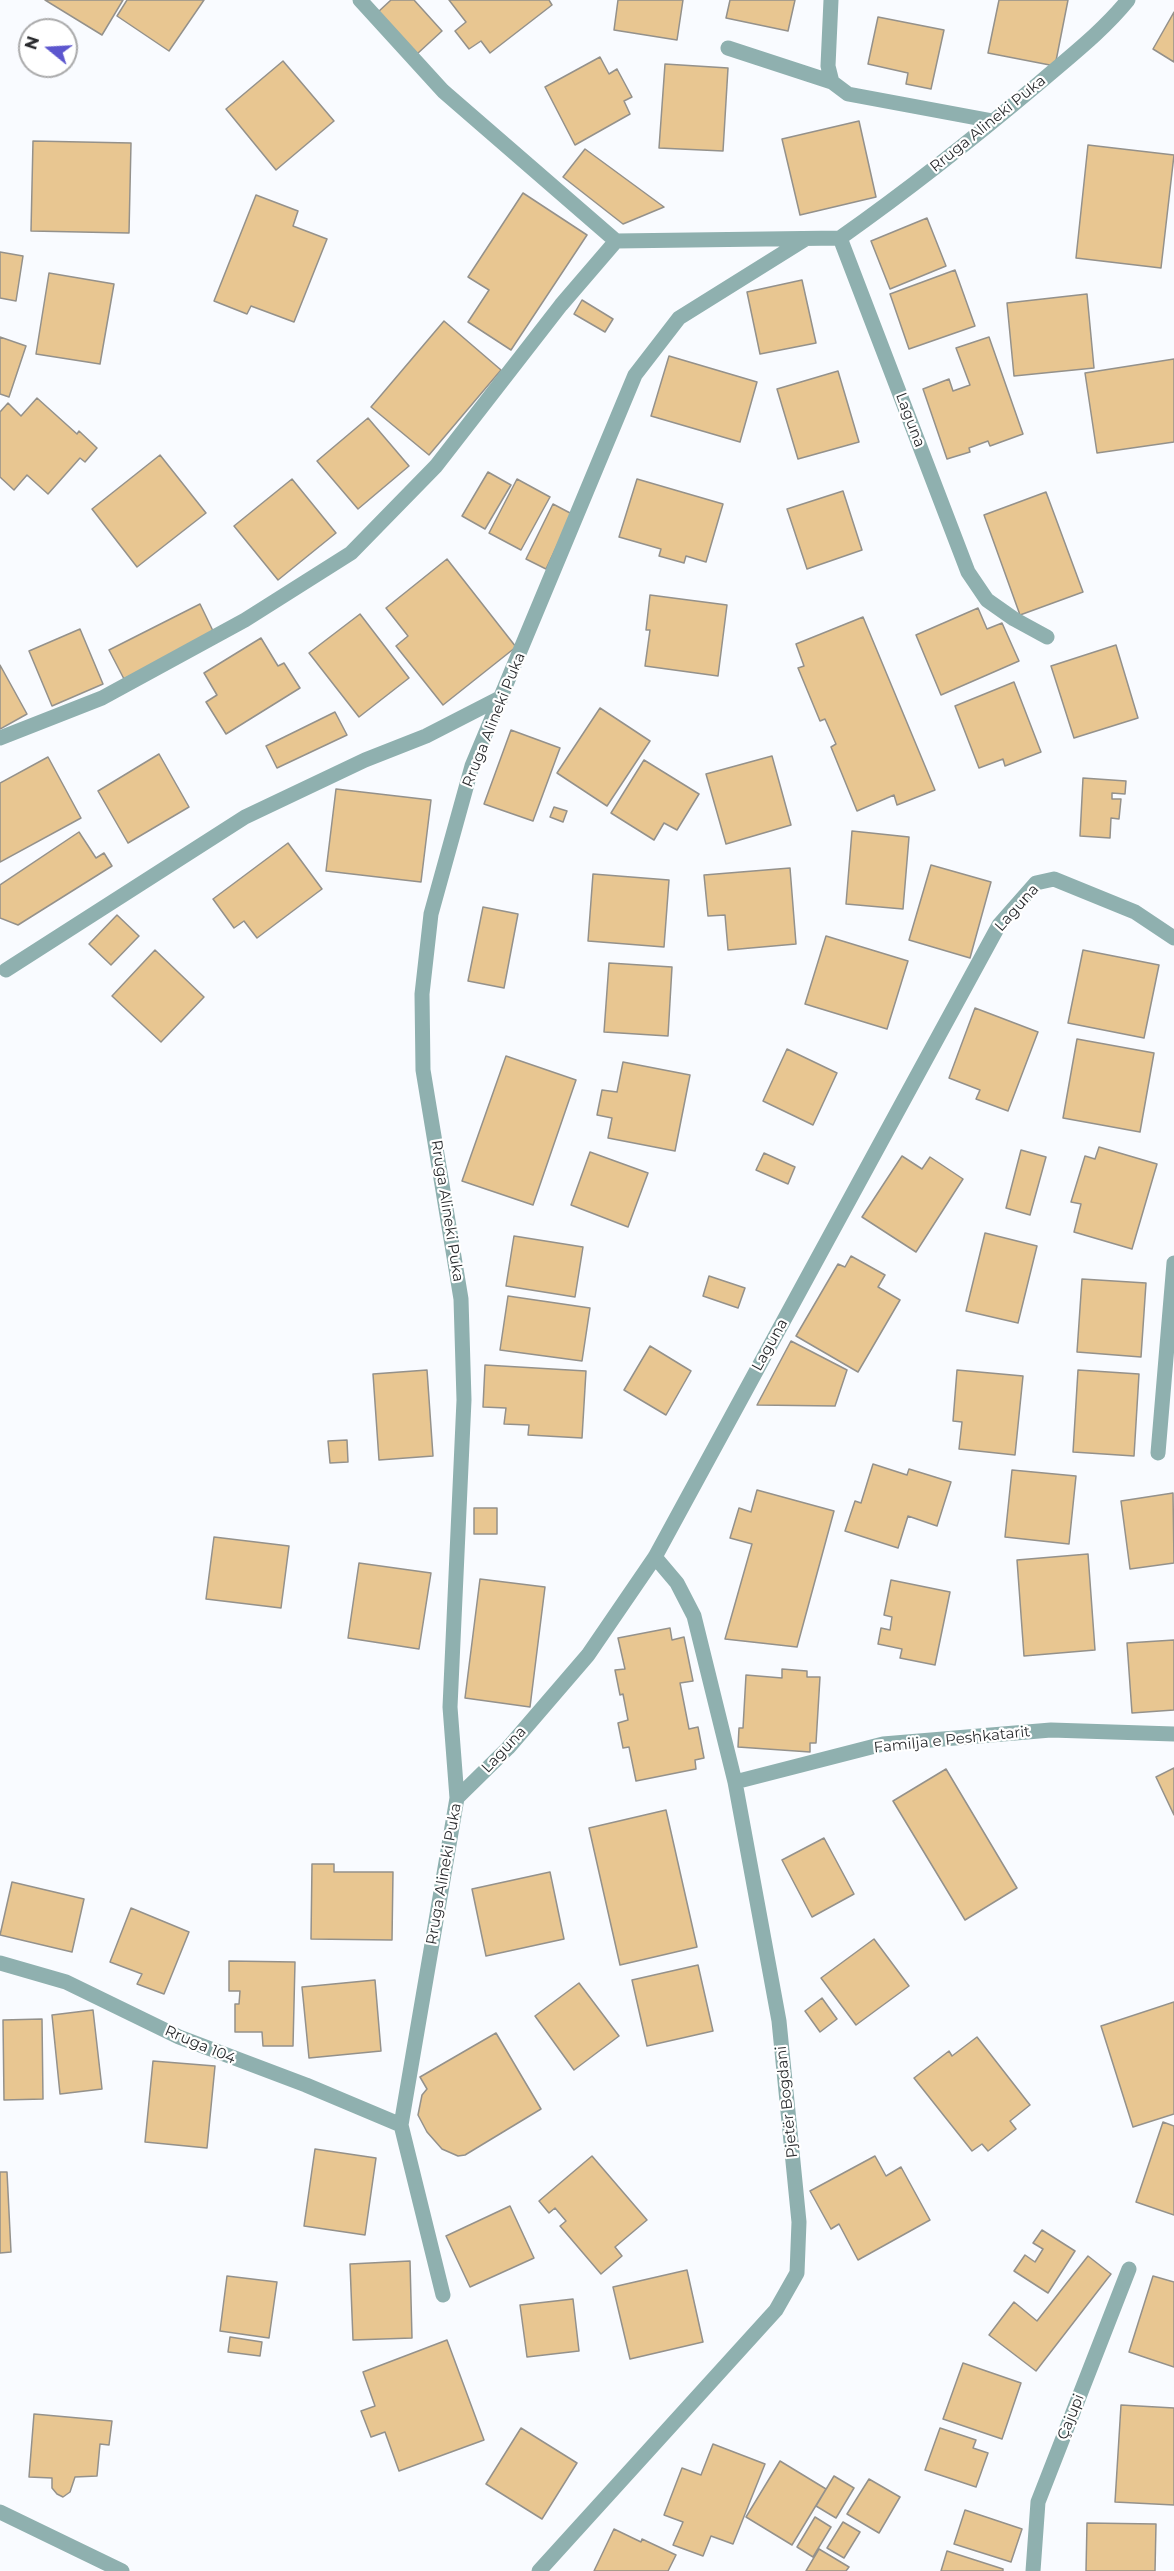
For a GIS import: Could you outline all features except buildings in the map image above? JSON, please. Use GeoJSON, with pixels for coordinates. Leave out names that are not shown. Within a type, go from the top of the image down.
{"type":"FeatureCollection","features":[{"type":"Feature","properties":{"kind":"street"},"geometry":{"type":"LineString","coordinates":[[360,0],[443,91],[616,241],[840,238]]}},
{"type":"Feature","properties":{"kind":"street"},"geometry":{"type":"LineString","coordinates":[[831,0],[828,24],[828,66],[832,82]]}},
{"type":"Feature","properties":{"kind":"street","name":"Rruga Alineki Puka"},"geometry":{"type":"LineString","coordinates":[[840,238],[893,200],[993,120],[1109,23],[1128,0]]}},
{"type":"Feature","properties":{"kind":"street"},"geometry":{"type":"LineString","coordinates":[[728,48],[832,82],[848,94],[993,120]]}},
{"type":"Feature","properties":{"kind":"street","name":"Laguna"},"geometry":{"type":"LineString","coordinates":[[840,238],[968,572],[987,600],[1014,619],[1047,637]]}},
{"type":"Feature","properties":{"kind":"street","name":"Rruga Alineki Puka"},"geometry":{"type":"LineString","coordinates":[[442,2295],[401,2125],[457,1798],[450,1707],[464,1400],[461,1299],[423,1070],[422,994],[431,914],[472,766],[634,375],[679,318],[804,240]]}},
{"type":"Feature","properties":{"kind":"street"},"geometry":{"type":"LineString","coordinates":[[0,738],[102,698],[245,620],[351,553],[436,466],[561,304],[616,241]]}},
{"type":"Feature","properties":{"kind":"street"},"geometry":{"type":"LineString","coordinates":[[6,970],[245,817],[365,760],[426,736],[502,697]]}},
{"type":"Feature","properties":{"kind":"street","name":"Laguna"},"geometry":{"type":"LineString","coordinates":[[457,1798],[507,1748],[588,1656],[655,1557],[999,925],[1036,882],[1054,879],[1135,912],[1174,938]]}},
{"type":"Feature","properties":{"kind":"street"},"geometry":{"type":"LineString","coordinates":[[1158,1453],[1174,1263]]}},
{"type":"Feature","properties":{"kind":"street","name":"Pjetër Bogdani"},"geometry":{"type":"LineString","coordinates":[[539,2571],[776,2310],[797,2273],[799,2222],[779,2021],[735,1782],[694,1616],[677,1583],[655,1557]]}},
{"type":"Feature","properties":{"kind":"street","name":"Familja e Peshkatarit"},"geometry":{"type":"LineString","coordinates":[[735,1782],[883,1744],[1051,1730],[1174,1734]]}},
{"type":"Feature","properties":{"kind":"street","name":"Rruga 104"},"geometry":{"type":"LineString","coordinates":[[0,1963],[66,1982],[179,2037],[306,2085],[401,2125]]}},
{"type":"Feature","properties":{"kind":"street","name":"Çajupi"},"geometry":{"type":"LineString","coordinates":[[1033,2571],[1038,2502],[1130,2269]]}},
{"type":"Feature","properties":{"kind":"street"},"geometry":{"type":"LineString","coordinates":[[0,2512],[122,2571]]}}]}
